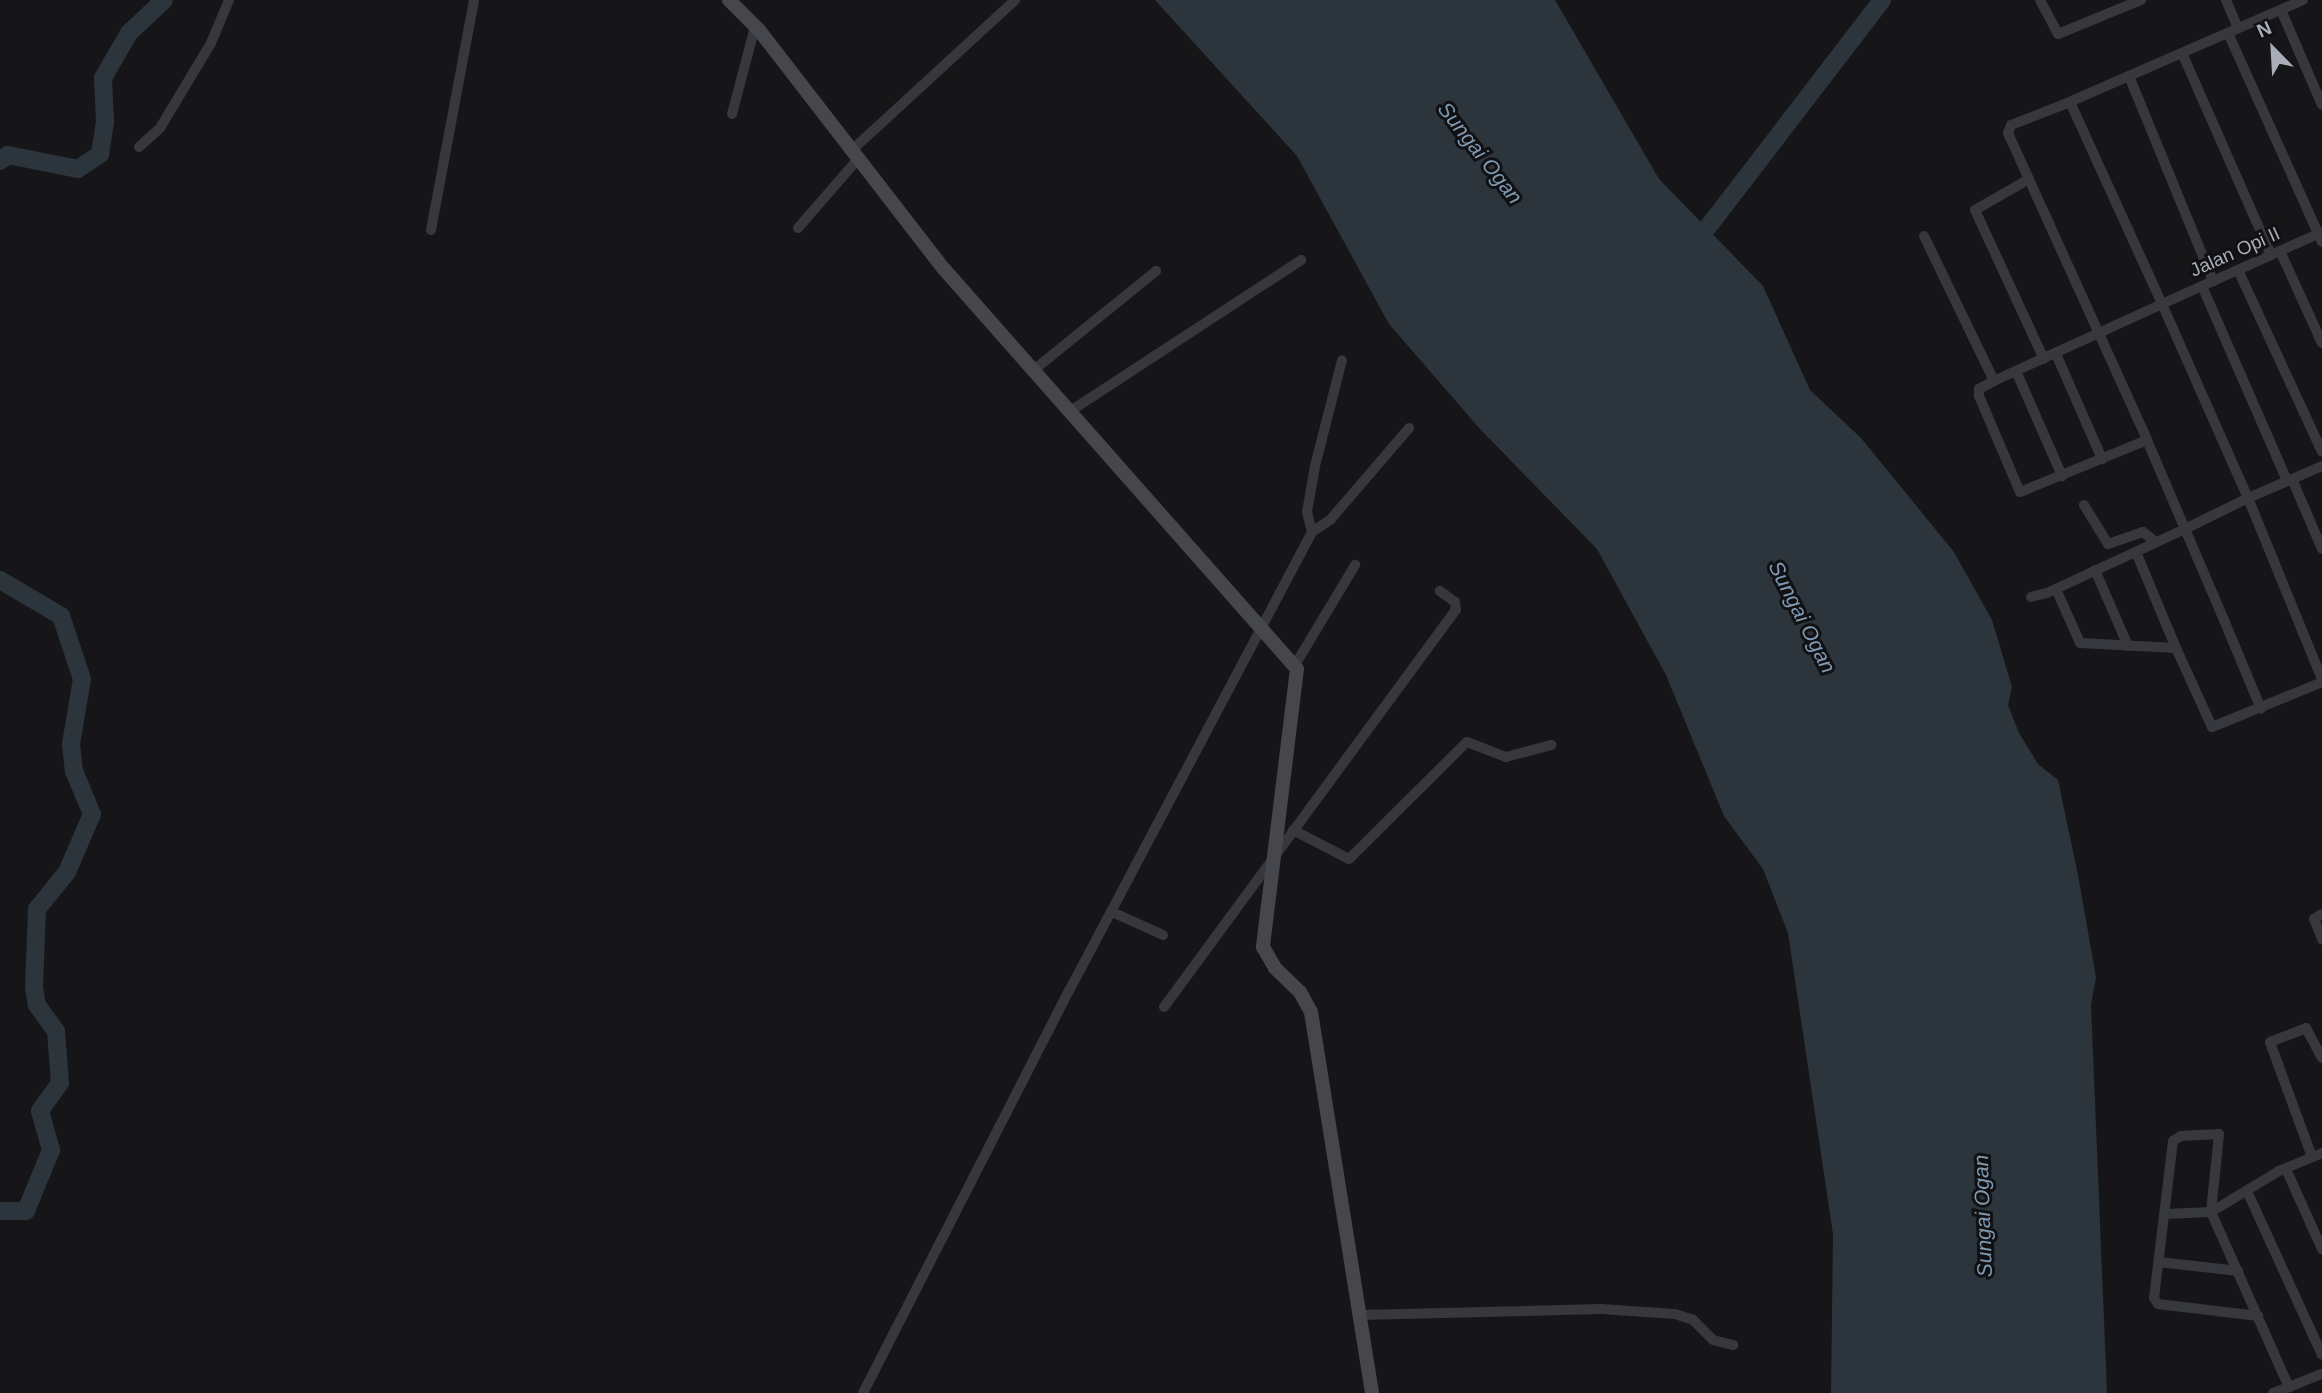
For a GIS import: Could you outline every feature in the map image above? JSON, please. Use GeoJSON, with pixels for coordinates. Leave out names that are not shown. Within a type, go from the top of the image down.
{"type":"FeatureCollection","features":[{"type":"Feature","properties":{"kind":"street"},"geometry":{"type":"LineString","coordinates":[[431,230],[474,0]]}},
{"type":"Feature","properties":{"kind":"street"},"geometry":{"type":"LineString","coordinates":[[729,0],[755,27],[944,269],[1293,662]]}},
{"type":"Feature","properties":{"kind":"street"},"geometry":{"type":"LineString","coordinates":[[798,228],[854,155],[1015,0]]}},
{"type":"Feature","properties":{"kind":"street"},"geometry":{"type":"LineString","coordinates":[[2040,0],[2058,34],[2141,0]]}},
{"type":"Feature","properties":{"kind":"street"},"geometry":{"type":"LineString","coordinates":[[2226,0],[2233,31],[2321,236]]}},
{"type":"Feature","properties":{"kind":"street"},"geometry":{"type":"LineString","coordinates":[[2262,709],[2147,440],[2008,130],[2302,0]]}},
{"type":"Feature","properties":{"kind":"street"},"geometry":{"type":"LineString","coordinates":[[139,147],[160,128],[211,43],[227,5]]}},
{"type":"Feature","properties":{"kind":"street"},"geometry":{"type":"LineString","coordinates":[[2281,10],[2322,105]]}},
{"type":"Feature","properties":{"kind":"street"},"geometry":{"type":"LineString","coordinates":[[732,114],[755,27]]}},
{"type":"Feature","properties":{"kind":"street"},"geometry":{"type":"LineString","coordinates":[[2182,53],[2275,253],[2322,343]]}},
{"type":"Feature","properties":{"kind":"street"},"geometry":{"type":"LineString","coordinates":[[2129,76],[2208,284],[2289,480],[2322,549]]}},
{"type":"Feature","properties":{"kind":"street"},"geometry":{"type":"LineString","coordinates":[[2070,102],[2248,498],[2322,681],[2262,709],[2209,726],[2136,552]]}},
{"type":"Feature","properties":{"kind":"street"},"geometry":{"type":"LineString","coordinates":[[2029,179],[1975,210],[2044,359]]}},
{"type":"Feature","properties":{"kind":"street"},"geometry":{"type":"LineString","coordinates":[[1924,236],[1994,381],[1979,389],[1979,396],[2019,490],[2062,476],[2147,440]]}},
{"type":"Feature","properties":{"kind":"street","name":"Jalan Opi II"},"geometry":{"type":"LineString","coordinates":[[1994,381],[2100,335],[2162,303],[2275,253],[2321,236]]}},
{"type":"Feature","properties":{"kind":"street"},"geometry":{"type":"LineString","coordinates":[[1072,410],[1301,260]]}},
{"type":"Feature","properties":{"kind":"street"},"geometry":{"type":"LineString","coordinates":[[2238,270],[2322,452]]}},
{"type":"Feature","properties":{"kind":"street"},"geometry":{"type":"LineString","coordinates":[[1035,369],[1156,271]]}},
{"type":"Feature","properties":{"kind":"street"},"geometry":{"type":"LineString","coordinates":[[2056,354],[2102,460]]}},
{"type":"Feature","properties":{"kind":"street"},"geometry":{"type":"LineString","coordinates":[[1312,531],[1307,512],[1315,466],[1342,360]]}},
{"type":"Feature","properties":{"kind":"street"},"geometry":{"type":"LineString","coordinates":[[2016,371],[2062,476]]}},
{"type":"Feature","properties":{"kind":"street"},"geometry":{"type":"LineString","coordinates":[[863,1393],[1116,913],[1261,624],[1312,531],[1331,519],[1409,428]]}},
{"type":"Feature","properties":{"kind":"street"},"geometry":{"type":"LineString","coordinates":[[2031,597],[2056,589],[2322,466]]}},
{"type":"Feature","properties":{"kind":"street"},"geometry":{"type":"LineString","coordinates":[[2084,505],[2108,544],[2143,532],[2156,542]]}},
{"type":"Feature","properties":{"kind":"street"},"geometry":{"type":"LineString","coordinates":[[1355,565],[1293,662],[1277,852],[1262,947],[1275,968],[1300,992],[1311,1012],[1372,1393]]}},
{"type":"Feature","properties":{"kind":"street"},"geometry":{"type":"LineString","coordinates":[[2095,570],[2128,646]]}},
{"type":"Feature","properties":{"kind":"street"},"geometry":{"type":"LineString","coordinates":[[2056,589],[2080,643],[2176,648]]}},
{"type":"Feature","properties":{"kind":"street"},"geometry":{"type":"LineString","coordinates":[[1164,1007],[1456,610],[1455,603],[1440,591]]}},
{"type":"Feature","properties":{"kind":"street"},"geometry":{"type":"LineString","coordinates":[[1293,830],[1329,851],[1352,858],[1466,742],[1506,757],[1551,745]]}},
{"type":"Feature","properties":{"kind":"street"},"geometry":{"type":"LineString","coordinates":[[1116,913],[1163,935]]}},
{"type":"Feature","properties":{"kind":"street"},"geometry":{"type":"LineString","coordinates":[[2322,914],[2314,919],[2322,939]]}},
{"type":"Feature","properties":{"kind":"street"},"geometry":{"type":"LineString","coordinates":[[2165,1214],[2211,1212],[2286,1169],[2317,1155],[2270,1042],[2306,1028],[2322,1058]]}},
{"type":"Feature","properties":{"kind":"street"},"geometry":{"type":"LineString","coordinates":[[2258,1316],[2158,1304],[2154,1298],[2173,1141],[2213,1132],[2219,1134],[2221,1149],[2211,1212],[2238,1271],[2258,1316],[2289,1387]]}},
{"type":"Feature","properties":{"kind":"street"},"geometry":{"type":"LineString","coordinates":[[2286,1169],[2322,1249]]}},
{"type":"Feature","properties":{"kind":"street"},"geometry":{"type":"LineString","coordinates":[[2247,1191],[2322,1355]]}},
{"type":"Feature","properties":{"kind":"street"},"geometry":{"type":"LineString","coordinates":[[2159,1262],[2238,1271]]}},
{"type":"Feature","properties":{"kind":"street"},"geometry":{"type":"LineString","coordinates":[[1360,1315],[1601,1309],[1675,1314],[1688,1316],[1713,1340],[1733,1345]]}},
{"type":"Feature","properties":{"kind":"street"},"geometry":{"type":"LineString","coordinates":[[2273,1393],[2322,1374]]}},
{"type":"Feature","properties":{"kind":"water","name":"Sungai Ogan"},"geometry":{"type":"Polygon","coordinates":[[[1155,0],[1555,0],[1659,179],[1763,286],[1810,390],[1861,438],[1954,552],[1992,620],[2012,687],[2008,705],[2019,733],[2038,764],[2058,780],[2078,875],[2096,977],[2091,1005],[2107,1393],[1831,1393],[1833,1234],[1788,933],[1763,869],[1724,816],[1666,675],[1597,549],[1480,429],[1389,324],[1297,156],[1155,0]]]}},
{"type":"Feature","properties":{"kind":"waterway"},"geometry":{"type":"LineString","coordinates":[[0,161],[8,155],[78,169],[100,154],[105,121],[103,78],[129,33],[164,0]]}},
{"type":"Feature","properties":{"kind":"waterway"},"geometry":{"type":"LineString","coordinates":[[1708,227],[1882,0]]}},
{"type":"Feature","properties":{"kind":"waterway"},"geometry":{"type":"LineString","coordinates":[[0,580],[61,616],[82,679],[71,744],[74,771],[92,814],[67,872],[37,909],[34,987],[37,1005],[56,1031],[60,1083],[40,1111],[51,1150],[26,1211],[0,1211]]}}]}
